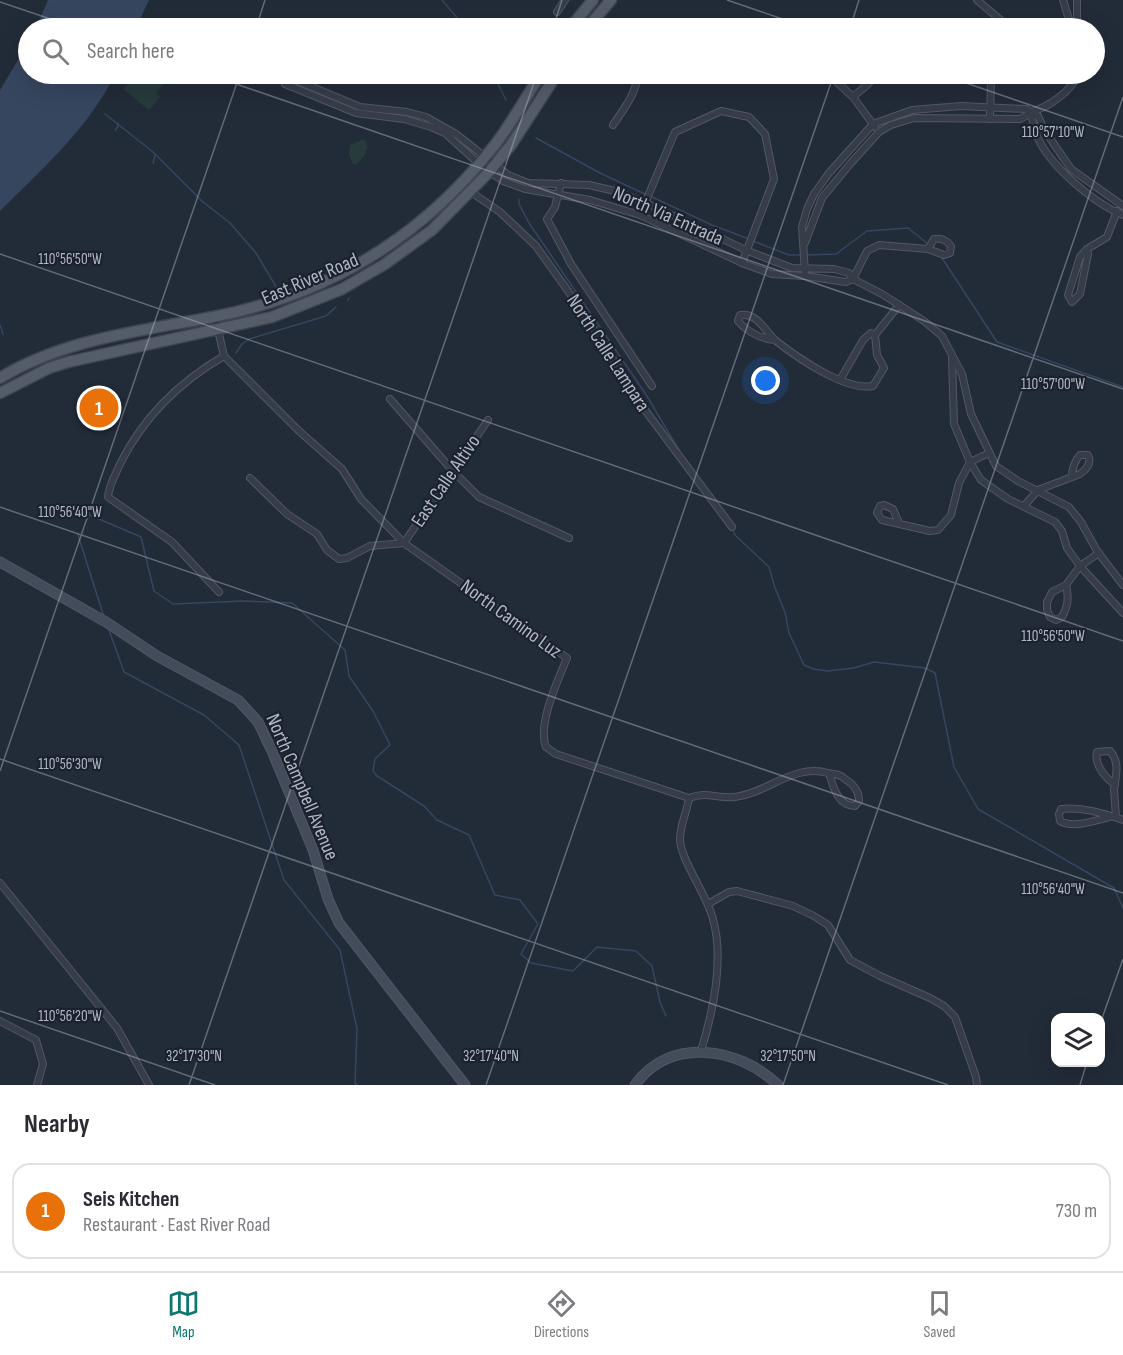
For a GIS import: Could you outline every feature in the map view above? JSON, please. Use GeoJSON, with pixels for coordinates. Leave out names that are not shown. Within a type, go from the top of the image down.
{"type":"FeatureCollection","features":[{"type":"Feature","properties":{"kind":"main road"},"geometry":{"type":"LineString","coordinates":[[578,18],[593,0]]}},
{"type":"Feature","properties":{"kind":"main road"},"geometry":{"type":"LineString","coordinates":[[596,18],[611,0]]}},
{"type":"Feature","properties":{"kind":"main road","name":"East River Road"},"geometry":{"type":"LineString","coordinates":[[0,378],[33,360],[64,348],[277,302],[365,260],[418,225],[482,160],[535,84]]}},
{"type":"Feature","properties":{"kind":"main road","name":"East River Road"},"geometry":{"type":"LineString","coordinates":[[0,393],[49,368],[68,362],[272,316],[342,289],[417,242],[471,192],[511,145],[551,84]]}},
{"type":"Feature","properties":{"kind":"main road","name":"North Campbell Avenue"},"geometry":{"type":"LineString","coordinates":[[0,562],[104,621],[157,656],[238,700],[258,722],[313,850],[328,899],[339,923],[465,1085]]}},
{"type":"Feature","properties":{"kind":"main road"},"geometry":{"type":"LineString","coordinates":[[635,1085],[652,1066],[669,1057],[701,1051],[748,1063],[778,1085]]}},
{"type":"Feature","properties":{"kind":"street"},"geometry":{"type":"LineString","coordinates":[[557,12],[565,0]]}},
{"type":"Feature","properties":{"kind":"street"},"geometry":{"type":"LineString","coordinates":[[977,0],[998,18]]}},
{"type":"Feature","properties":{"kind":"street"},"geometry":{"type":"LineString","coordinates":[[1063,0],[1069,18]]}},
{"type":"Feature","properties":{"kind":"street"},"geometry":{"type":"LineString","coordinates":[[1076,18],[1077,0]]}},
{"type":"Feature","properties":{"kind":"street","name":"North Via Entrada"},"geometry":{"type":"LineString","coordinates":[[295,84],[356,112],[404,119],[432,127],[445,133],[482,160],[503,181],[525,189],[590,200],[640,216],[742,263],[772,274],[846,282],[853,279]]}},
{"type":"Feature","properties":{"kind":"street"},"geometry":{"type":"LineString","coordinates":[[613,125],[637,84]]}},
{"type":"Feature","properties":{"kind":"street"},"geometry":{"type":"LineString","coordinates":[[839,84],[853,97],[879,132]]}},
{"type":"Feature","properties":{"kind":"street"},"geometry":{"type":"LineString","coordinates":[[853,97],[868,84]]}},
{"type":"Feature","properties":{"kind":"street"},"geometry":{"type":"LineString","coordinates":[[990,119],[991,84]]}},
{"type":"Feature","properties":{"kind":"street"},"geometry":{"type":"LineString","coordinates":[[805,243],[825,195],[879,132],[891,125],[914,118],[1020,120],[1031,112],[1041,109],[1071,84]]}},
{"type":"Feature","properties":{"kind":"street"},"geometry":{"type":"LineString","coordinates":[[804,276],[805,243],[802,227],[807,209],[817,190],[829,173],[873,124],[912,110],[961,106],[990,107],[1026,109],[1038,116],[1045,131],[1071,169],[1122,205],[1120,214],[1107,237],[1087,249],[1080,257],[1068,295],[1072,302],[1080,294],[1087,249]]}},
{"type":"Feature","properties":{"kind":"street"},"geometry":{"type":"LineString","coordinates":[[640,216],[675,132],[720,111],[749,117],[765,134],[774,179],[742,263]]}},
{"type":"Feature","properties":{"kind":"street"},"geometry":{"type":"LineString","coordinates":[[1031,112],[1037,137],[1064,174],[1086,193],[1120,214]]}},
{"type":"Feature","properties":{"kind":"street","name":"North Via Entrada"},"geometry":{"type":"LineString","coordinates":[[492,169],[528,183],[589,185],[615,191],[646,203],[747,251],[792,268],[834,269],[849,273],[853,279],[899,305],[942,336],[962,374],[971,414],[996,466],[1018,481],[1069,507],[1123,585]]}},
{"type":"Feature","properties":{"kind":"street","name":"North Calle Lampara"},"geometry":{"type":"LineString","coordinates":[[561,183],[555,207],[547,219],[554,235],[652,386]]}},
{"type":"Feature","properties":{"kind":"street"},"geometry":{"type":"LineString","coordinates":[[817,190],[825,195]]}},
{"type":"Feature","properties":{"kind":"street","name":"North Calle Lampara"},"geometry":{"type":"LineString","coordinates":[[471,192],[500,212],[536,246],[585,315],[645,410],[732,527]]}},
{"type":"Feature","properties":{"kind":"street"},"geometry":{"type":"LineString","coordinates":[[853,279],[867,251],[879,245],[928,249]]}},
{"type":"Feature","properties":{"kind":"street"},"geometry":{"type":"LineString","coordinates":[[775,340],[759,336],[743,327],[738,321],[740,315],[746,314],[758,321],[775,340],[820,370],[856,387],[873,386],[884,368],[877,355],[874,335],[899,305]]}},
{"type":"Feature","properties":{"kind":"street","name":"North Camino Luz"},"geometry":{"type":"LineString","coordinates":[[215,317],[216,330],[224,356],[299,431],[342,469],[365,504],[404,543],[567,658],[542,734],[546,747],[550,751],[689,798]]}},
{"type":"Feature","properties":{"kind":"street"},"geometry":{"type":"LineString","coordinates":[[840,380],[863,340],[871,333],[874,335]]}},
{"type":"Feature","properties":{"kind":"street"},"geometry":{"type":"LineString","coordinates":[[952,353],[954,424],[970,462],[981,480],[1008,499],[1055,522],[1062,531],[1067,548],[1080,566],[1123,613]]}},
{"type":"Feature","properties":{"kind":"street"},"geometry":{"type":"LineString","coordinates":[[219,592],[172,542],[108,497],[109,487],[144,423],[160,404],[197,371],[224,356]]}},
{"type":"Feature","properties":{"kind":"street"},"geometry":{"type":"LineString","coordinates":[[390,399],[452,470],[479,497],[569,538]]}},
{"type":"Feature","properties":{"kind":"street","name":"East Calle Altivo"},"geometry":{"type":"LineString","coordinates":[[404,543],[488,420]]}},
{"type":"Feature","properties":{"kind":"street"},"geometry":{"type":"LineString","coordinates":[[899,523],[930,531],[938,530],[951,514],[959,483],[970,462],[989,453]]}},
{"type":"Feature","properties":{"kind":"street"},"geometry":{"type":"LineString","coordinates":[[1024,506],[1038,490],[1072,476]]}},
{"type":"Feature","properties":{"kind":"street"},"geometry":{"type":"LineString","coordinates":[[250,478],[287,514],[316,534],[327,550],[339,559],[347,558],[370,546],[404,543]]}},
{"type":"Feature","properties":{"kind":"street"},"geometry":{"type":"LineString","coordinates":[[1066,585],[1067,607],[1062,618],[1056,620],[1050,617],[1047,609],[1047,602],[1052,592],[1066,585],[1080,566],[1099,553]]}},
{"type":"Feature","properties":{"kind":"street"},"geometry":{"type":"LineString","coordinates":[[1115,785],[1103,774],[1097,763],[1097,752],[1107,750],[1113,754],[1117,772],[1116,818]]}},
{"type":"Feature","properties":{"kind":"street"},"geometry":{"type":"LineString","coordinates":[[701,1051],[711,1019],[716,933],[708,904],[682,852],[680,830],[689,798],[701,794],[735,797],[812,769],[840,775],[857,789],[859,801],[855,806],[842,802],[831,783],[829,773]]}},
{"type":"Feature","properties":{"kind":"street"},"geometry":{"type":"LineString","coordinates":[[1069,808],[1103,812],[1116,818],[1064,824],[1060,821],[1059,816],[1061,809],[1069,808]]}},
{"type":"Feature","properties":{"kind":"street"},"geometry":{"type":"LineString","coordinates":[[0,883],[117,1028],[149,1085]]}},
{"type":"Feature","properties":{"kind":"street"},"geometry":{"type":"LineString","coordinates":[[708,904],[729,892],[737,891],[794,906],[828,925],[850,960],[930,998],[950,1011],[955,1017],[977,1085]]}},
{"type":"Feature","properties":{"kind":"street"},"geometry":{"type":"LineString","coordinates":[[0,1021],[36,1040],[43,1064],[37,1084]]}},
{"type":"Feature","properties":{"kind":"shaded area"},"geometry":{"type":"Polygon","coordinates":[[[127,84],[164,84],[156,93],[160,97],[149,110],[123,89],[127,84]]]}},
{"type":"Feature","properties":{"kind":"shaded area"},"geometry":{"type":"Polygon","coordinates":[[[364,139],[368,147],[364,156],[356,165],[353,164],[349,155],[350,145],[364,139]]]}},
{"type":"Feature","properties":{"kind":"water"},"geometry":{"type":"Polygon","coordinates":[[[48,0],[149,0],[141,18],[40,18],[48,0]]]}},
{"type":"Feature","properties":{"kind":"water"},"geometry":{"type":"Polygon","coordinates":[[[18,60],[18,84],[110,84],[92,112],[64,147],[0,211],[0,90],[18,60]]]}},
{"type":"Feature","properties":{"kind":"waterway"},"geometry":{"type":"LineString","coordinates":[[442,0],[457,18]]}},
{"type":"Feature","properties":{"kind":"waterway"},"geometry":{"type":"LineString","coordinates":[[498,84],[506,100]]}},
{"type":"Feature","properties":{"kind":"waterway"},"geometry":{"type":"LineString","coordinates":[[105,114],[153,152],[203,202],[230,223],[256,253],[278,290]]}},
{"type":"Feature","properties":{"kind":"waterway"},"geometry":{"type":"LineString","coordinates":[[115,130],[118,123]]}},
{"type":"Feature","properties":{"kind":"waterway"},"geometry":{"type":"LineString","coordinates":[[536,138],[600,173],[647,195]]}},
{"type":"Feature","properties":{"kind":"waterway"},"geometry":{"type":"LineString","coordinates":[[153,163],[155,155]]}},
{"type":"Feature","properties":{"kind":"waterway"},"geometry":{"type":"LineString","coordinates":[[652,197],[712,225],[749,239]]}},
{"type":"Feature","properties":{"kind":"waterway"},"geometry":{"type":"LineString","coordinates":[[519,199],[519,204],[529,223],[645,393],[679,450]]}},
{"type":"Feature","properties":{"kind":"waterway"},"geometry":{"type":"LineString","coordinates":[[805,255],[836,254],[867,231],[908,228],[928,244]]}},
{"type":"Feature","properties":{"kind":"waterway"},"geometry":{"type":"LineString","coordinates":[[753,241],[789,255],[800,255]]}},
{"type":"Feature","properties":{"kind":"waterway"},"geometry":{"type":"LineString","coordinates":[[942,258],[997,342],[1123,387]]}},
{"type":"Feature","properties":{"kind":"waterway"},"geometry":{"type":"LineString","coordinates":[[236,353],[249,339],[326,316],[336,307]]}},
{"type":"Feature","properties":{"kind":"waterway"},"geometry":{"type":"LineString","coordinates":[[0,325],[3,334]]}},
{"type":"Feature","properties":{"kind":"waterway"},"geometry":{"type":"LineString","coordinates":[[85,513],[141,537],[154,591],[173,604],[243,601],[292,603],[345,650],[349,676],[373,711],[390,745],[375,759],[373,771],[377,776],[424,806],[437,820],[469,835],[495,895],[520,900],[538,924],[521,954],[531,963],[573,971],[597,947],[636,951],[652,966],[660,1002],[666,1016]]}},
{"type":"Feature","properties":{"kind":"waterway"},"geometry":{"type":"LineString","coordinates":[[732,528],[735,535],[769,567],[785,612],[789,633],[804,665],[828,671],[854,668],[874,662],[925,668],[935,673],[954,767],[978,809],[1114,888],[1123,908]]}},
{"type":"Feature","properties":{"kind":"waterway"},"geometry":{"type":"LineString","coordinates":[[78,535],[104,617]]}},
{"type":"Feature","properties":{"kind":"waterway"},"geometry":{"type":"LineString","coordinates":[[109,630],[124,672],[204,715],[239,745],[284,880],[340,950],[357,1029],[355,1083],[357,1085]]}},
{"type":"Feature","properties":{"kind":"place","name":"Seis Kitchen"},"geometry":{"type":"Point","coordinates":[99,408]}}]}
